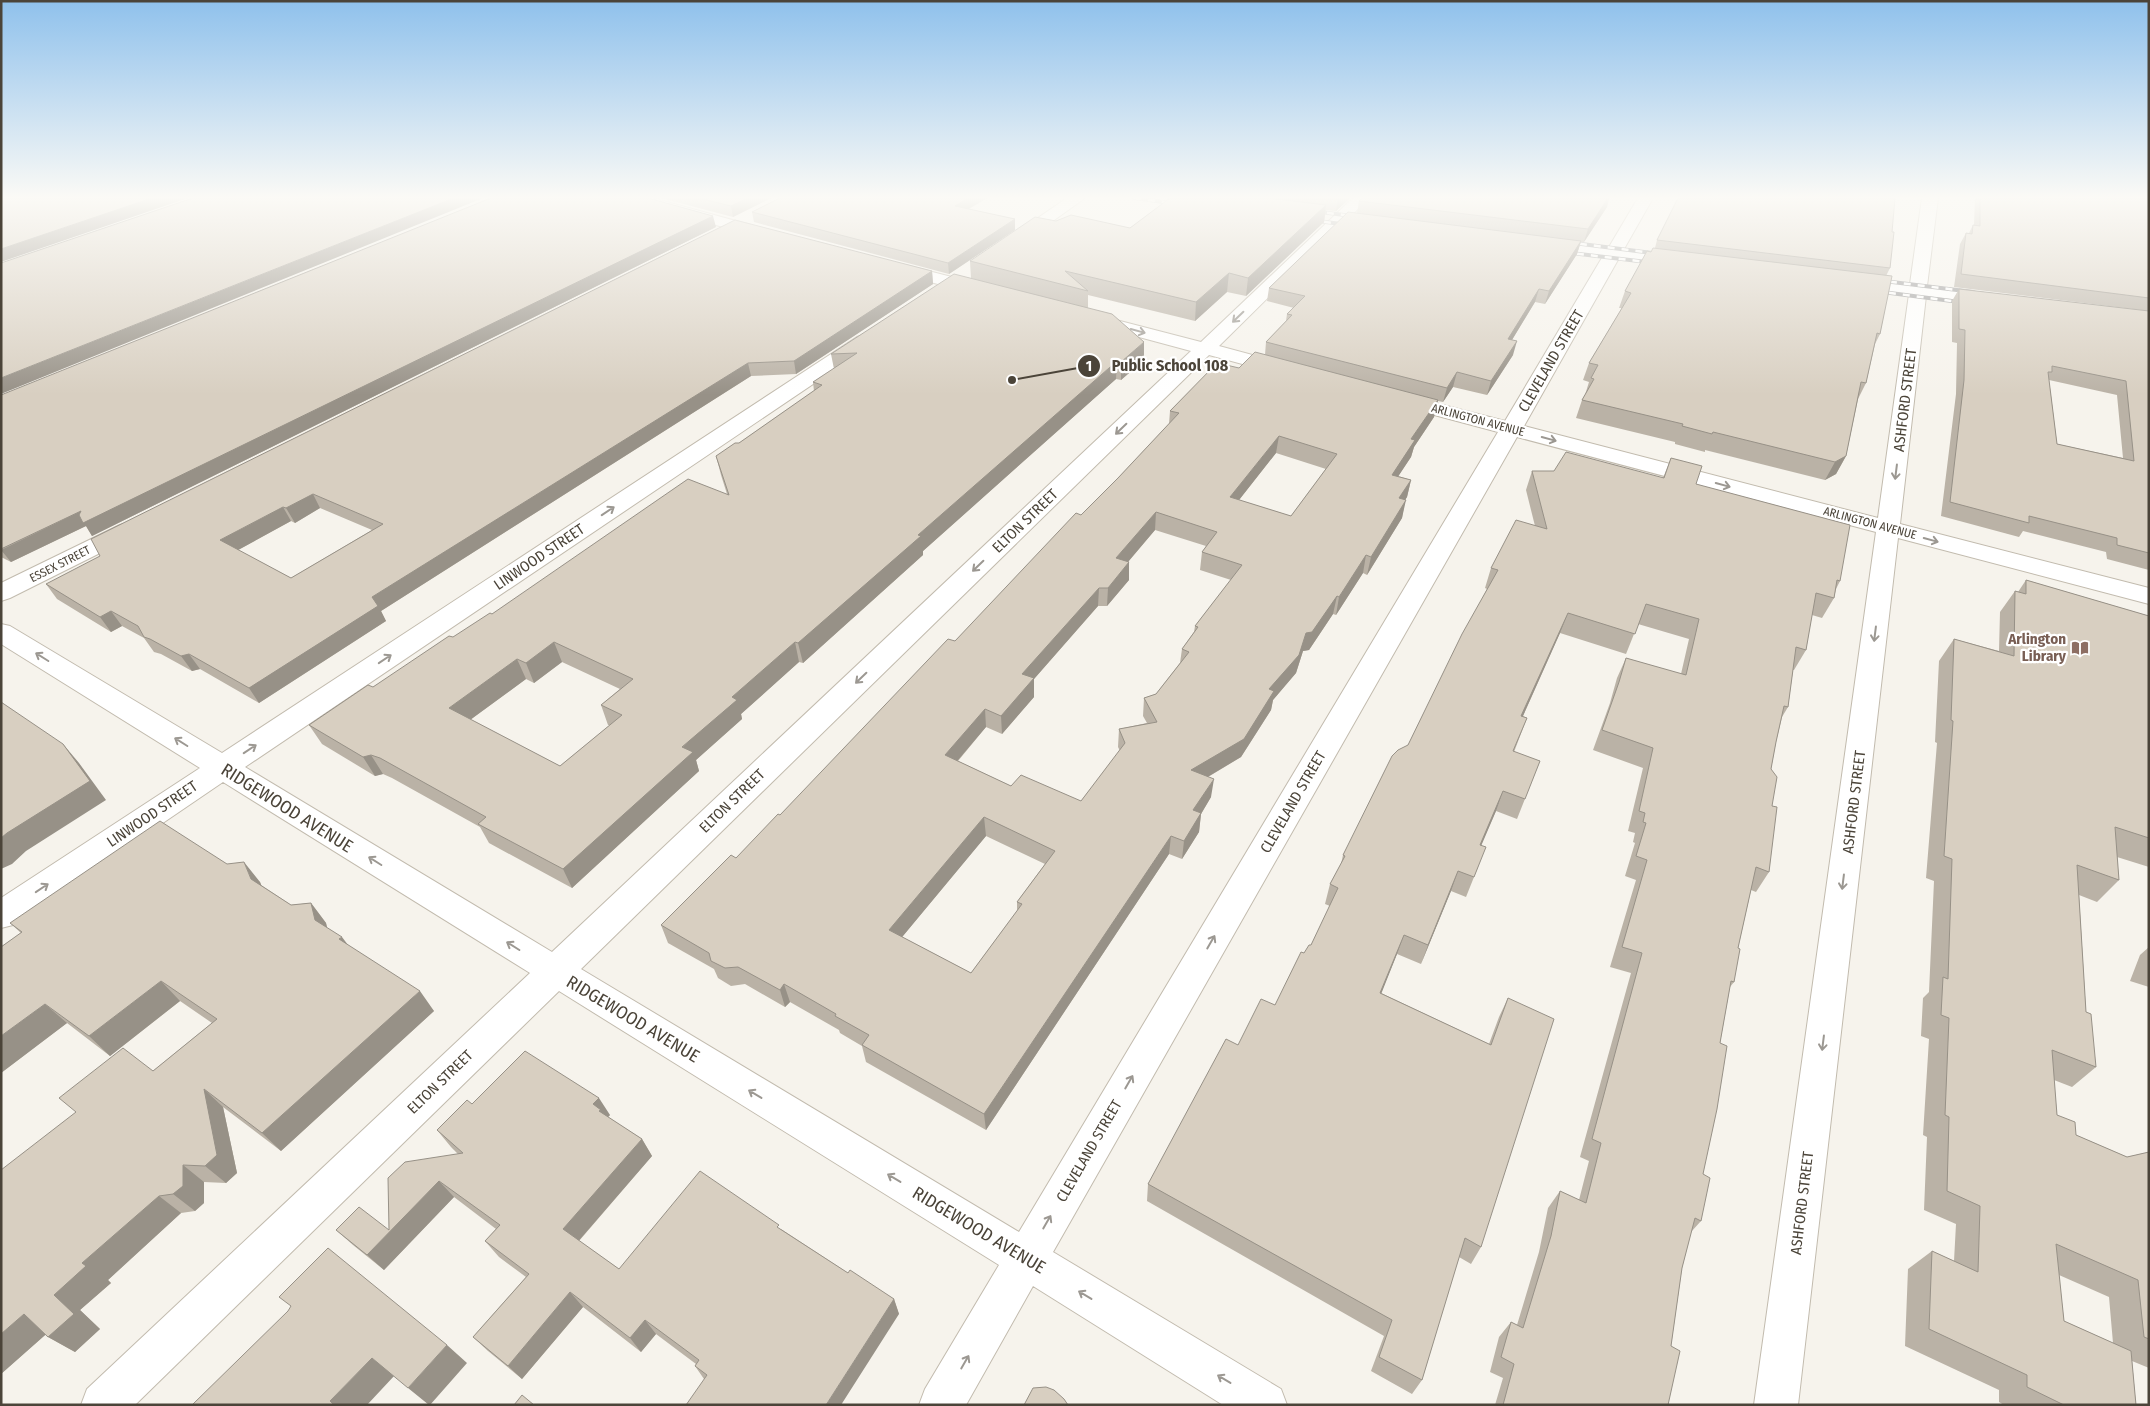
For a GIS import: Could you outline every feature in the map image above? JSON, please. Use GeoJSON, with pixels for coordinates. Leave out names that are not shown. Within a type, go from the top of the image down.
{"type":"FeatureCollection","features":[{"type":"Feature","properties":{"kind":"street"},"geometry":{"type":"LineString","coordinates":[[881,264],[1002,295]]}},
{"type":"Feature","properties":{"kind":"street","name":"ELTON STREET"},"geometry":{"type":"LineString","coordinates":[[104,1405],[1294,264]]}},
{"type":"Feature","properties":{"kind":"street","name":"CLEVELAND STREET"},"geometry":{"type":"LineString","coordinates":[[941,1405],[1608,264]]}},
{"type":"Feature","properties":{"kind":"street","name":"ASHFORD STREET"},"geometry":{"type":"LineString","coordinates":[[1776,1405],[1922,264]]}},
{"type":"Feature","properties":{"kind":"street"},"geometry":{"type":"LineString","coordinates":[[927,298],[972,268]]}},
{"type":"Feature","properties":{"kind":"street"},"geometry":{"type":"LineString","coordinates":[[1840,280],[2005,300]]}},
{"type":"Feature","properties":{"kind":"street"},"geometry":{"type":"LineString","coordinates":[[1078,315],[1305,375]]}},
{"type":"Feature","properties":{"kind":"street","name":"LINWOOD STREET"},"geometry":{"type":"LineString","coordinates":[[1,915],[879,331]]}},
{"type":"Feature","properties":{"kind":"street","name":"ARLINGTON AVENUE"},"geometry":{"type":"LineString","coordinates":[[1380,395],[2149,596]]}},
{"type":"Feature","properties":{"kind":"street","name":"ESSEX STREET"},"geometry":{"type":"LineString","coordinates":[[1,593],[143,522]]}},
{"type":"Feature","properties":{"kind":"street","name":"RIDGEWOOD AVENUE"},"geometry":{"type":"LineString","coordinates":[[1,632],[1266,1405]]}},
{"type":"Feature","properties":{"kind":"building"},"geometry":{"type":"Polygon","coordinates":[[[1,264],[289,264],[1,378],[1,264]]]}},
{"type":"Feature","properties":{"kind":"building"},"geometry":{"type":"Polygon","coordinates":[[[328,264],[615,264],[83,523],[79,515],[81,511],[1,549],[1,395],[328,264]]]}},
{"type":"Feature","properties":{"kind":"building"},"geometry":{"type":"Polygon","coordinates":[[[647,264],[903,264],[932,271],[794,361],[748,363],[372,597],[378,606],[249,688],[189,654],[181,656],[144,637],[138,626],[111,611],[100,617],[46,584],[100,556],[91,539],[647,264]],[[313,494],[286,508],[283,507],[220,540],[291,578],[383,524],[313,494]]]}},
{"type":"Feature","properties":{"kind":"building"},"geometry":{"type":"Polygon","coordinates":[[[980,264],[1263,264],[1248,278],[1229,273],[1196,302],[1065,271],[1088,291],[980,264]]]}},
{"type":"Feature","properties":{"kind":"building"},"geometry":{"type":"Polygon","coordinates":[[[1294,264],[1567,264],[1549,291],[1539,289],[1508,339],[1517,341],[1491,381],[1457,372],[1447,388],[1266,342],[1292,315],[1287,314],[1305,296],[1269,288],[1294,264]]]}},
{"type":"Feature","properties":{"kind":"building"},"geometry":{"type":"Polygon","coordinates":[[[1640,264],[1786,264],[1892,276],[1880,334],[1877,333],[1866,383],[1861,382],[1846,456],[1835,462],[1713,432],[1712,434],[1682,426],[1683,424],[1582,400],[1594,379],[1591,378],[1598,365],[1589,363],[1631,293],[1625,291],[1640,264]]]}},
{"type":"Feature","properties":{"kind":"building"},"geometry":{"type":"Polygon","coordinates":[[[1853,264],[1890,264],[1890,268],[1853,264]]]}},
{"type":"Feature","properties":{"kind":"building"},"geometry":{"type":"Polygon","coordinates":[[[1962,264],[2149,264],[2149,298],[1961,274],[1962,264]]]}},
{"type":"Feature","properties":{"kind":"building"},"geometry":{"type":"Polygon","coordinates":[[[954,274],[1112,314],[1144,342],[1121,362],[1117,361],[918,535],[921,536],[798,643],[795,642],[732,697],[737,700],[682,747],[693,752],[563,869],[478,824],[486,817],[380,758],[371,755],[363,757],[309,725],[368,685],[373,687],[449,636],[453,637],[490,613],[492,614],[688,479],[729,495],[716,456],[735,443],[739,443],[822,385],[813,382],[857,353],[831,354],[954,274]],[[554,642],[526,663],[517,659],[449,708],[560,766],[622,715],[601,705],[633,679],[554,642]]]}},
{"type":"Feature","properties":{"kind":"building"},"geometry":{"type":"Polygon","coordinates":[[[1959,289],[2149,311],[2149,553],[2117,545],[2117,538],[2029,516],[2029,523],[1950,502],[1964,380],[1965,330],[1959,329],[1959,289]],[[2052,366],[2052,372],[2048,372],[2057,444],[2134,461],[2126,381],[2052,366]]]}},
{"type":"Feature","properties":{"kind":"building"},"geometry":{"type":"Polygon","coordinates":[[[1255,352],[1438,400],[1411,439],[1415,440],[1392,475],[1411,480],[1399,498],[1406,500],[1371,557],[1366,555],[1339,597],[1337,596],[1312,632],[1306,633],[1299,655],[1269,689],[1274,691],[1244,739],[1191,770],[1214,779],[1193,810],[1201,813],[1184,841],[1171,836],[984,1114],[862,1045],[869,1035],[835,1016],[836,1014],[784,984],[780,990],[738,967],[725,968],[711,961],[709,953],[661,925],[731,855],[736,858],[778,814],[780,815],[948,639],[955,641],[1076,513],[1081,515],[1118,478],[1179,413],[1170,411],[1215,365],[1222,364],[1239,368],[1255,352]],[[1279,436],[1230,497],[1291,516],[1337,454],[1279,436]],[[1156,512],[1116,558],[1129,562],[1108,588],[1099,588],[1022,674],[1034,678],[1001,716],[985,709],[945,755],[1011,786],[1021,775],[1081,801],[1125,743],[1119,729],[1157,722],[1144,698],[1156,694],[1189,652],[1182,649],[1198,627],[1195,626],[1242,565],[1202,552],[1217,532],[1156,512]],[[984,817],[889,930],[971,973],[1022,904],[1017,902],[1055,851],[984,817]]]}},
{"type":"Feature","properties":{"kind":"building"},"geometry":{"type":"Polygon","coordinates":[[[1566,452],[1664,478],[1671,458],[1702,466],[1696,484],[1850,525],[1840,581],[1837,580],[1834,598],[1816,593],[1806,650],[1796,647],[1788,707],[1784,706],[1776,742],[1771,769],[1777,777],[1772,806],[1777,807],[1769,872],[1756,867],[1738,948],[1740,949],[1734,982],[1731,981],[1720,1043],[1727,1046],[1717,1109],[1703,1174],[1710,1178],[1701,1221],[1695,1218],[1682,1268],[1671,1346],[1680,1351],[1668,1405],[1503,1405],[1514,1364],[1501,1357],[1511,1322],[1523,1328],[1551,1236],[1560,1191],[1586,1203],[1601,1143],[1592,1139],[1642,953],[1622,947],[1647,860],[1636,856],[1646,823],[1643,822],[1645,813],[1639,811],[1653,748],[1602,730],[1626,658],[1686,675],[1699,619],[1646,604],[1635,634],[1568,613],[1521,716],[1527,718],[1513,751],[1540,761],[1525,799],[1503,791],[1480,845],[1486,847],[1474,877],[1458,871],[1428,945],[1404,935],[1380,993],[1491,1045],[1508,998],[1554,1019],[1481,1247],[1465,1238],[1422,1380],[1379,1357],[1392,1320],[1148,1184],[1226,1039],[1238,1045],[1261,999],[1275,1005],[1301,952],[1304,953],[1309,945],[1311,945],[1338,888],[1330,884],[1345,856],[1343,855],[1392,756],[1398,750],[1408,745],[1462,634],[1498,570],[1491,568],[1516,520],[1547,529],[1532,471],[1554,471],[1566,452]]]}},
{"type":"Feature","properties":{"kind":"building"},"geometry":{"type":"Polygon","coordinates":[[[2026,580],[2149,616],[2149,838],[2115,827],[2119,880],[2077,865],[2086,1012],[2091,1014],[2096,1067],[2052,1050],[2057,1115],[2075,1122],[2076,1135],[2127,1157],[2149,1152],[2149,1339],[2144,1337],[2138,1280],[2056,1244],[2064,1321],[2131,1351],[2136,1405],[2064,1405],[2027,1387],[2027,1375],[1929,1329],[1932,1251],[1978,1272],[1980,1206],[1947,1191],[1949,1117],[1945,1115],[1949,1018],[1941,1015],[1943,977],[1948,979],[1952,859],[1944,856],[1953,721],[1951,720],[1954,639],[2014,656],[2015,591],[2026,594],[2026,580]]]}},
{"type":"Feature","properties":{"kind":"building"},"geometry":{"type":"Polygon","coordinates":[[[1,702],[63,744],[90,781],[1,838],[1,702]]]}},
{"type":"Feature","properties":{"kind":"building"},"geometry":{"type":"Polygon","coordinates":[[[160,821],[227,864],[244,862],[251,879],[291,905],[311,903],[315,920],[342,937],[339,939],[420,991],[262,1133],[204,1089],[217,1155],[205,1166],[183,1165],[183,1186],[173,1194],[159,1196],[82,1263],[86,1266],[54,1295],[74,1314],[48,1337],[24,1314],[1,1334],[1,1170],[76,1112],[59,1098],[123,1048],[153,1071],[217,1019],[161,981],[89,1036],[45,1004],[1,1036],[1,947],[22,932],[10,923],[160,821]]]}},
{"type":"Feature","properties":{"kind":"building"},"geometry":{"type":"Polygon","coordinates":[[[525,1051],[599,1098],[593,1104],[601,1110],[599,1111],[642,1139],[563,1229],[619,1269],[700,1171],[779,1225],[777,1227],[848,1273],[850,1270],[894,1299],[826,1405],[686,1405],[707,1375],[695,1366],[699,1360],[645,1320],[630,1338],[570,1292],[508,1366],[473,1337],[529,1274],[485,1241],[500,1225],[439,1181],[367,1255],[336,1230],[359,1207],[389,1230],[388,1178],[405,1162],[463,1153],[437,1130],[467,1100],[472,1104],[525,1051]]]}},
{"type":"Feature","properties":{"kind":"building"},"geometry":{"type":"Polygon","coordinates":[[[328,1248],[447,1345],[408,1388],[372,1358],[330,1401],[334,1405],[192,1405],[288,1311],[291,1306],[279,1297],[328,1248]]]}},
{"type":"Feature","properties":{"kind":"building"},"geometry":{"type":"Polygon","coordinates":[[[1046,1387],[1054,1390],[1068,1405],[1024,1405],[1033,1388],[1046,1387]]]}},
{"type":"Feature","properties":{"kind":"building"},"geometry":{"type":"Polygon","coordinates":[[[522,1395],[534,1405],[514,1405],[522,1395]]]}},
{"type":"Feature","properties":{"kind":"railway"},"geometry":{"type":"LineString","coordinates":[[1876,280],[1973,292]]}},
{"type":"Feature","properties":{"kind":"railway"},"geometry":{"type":"LineString","coordinates":[[1875,291],[1967,303]]}},
{"type":"Feature","properties":{"kind":"place","name":"Public School 108"},"geometry":{"type":"Point","coordinates":[1012,380]}},
{"type":"Feature","properties":{"kind":"place","name":"Arlington Library"},"geometry":{"type":"Point","coordinates":[2080,648]}}]}
